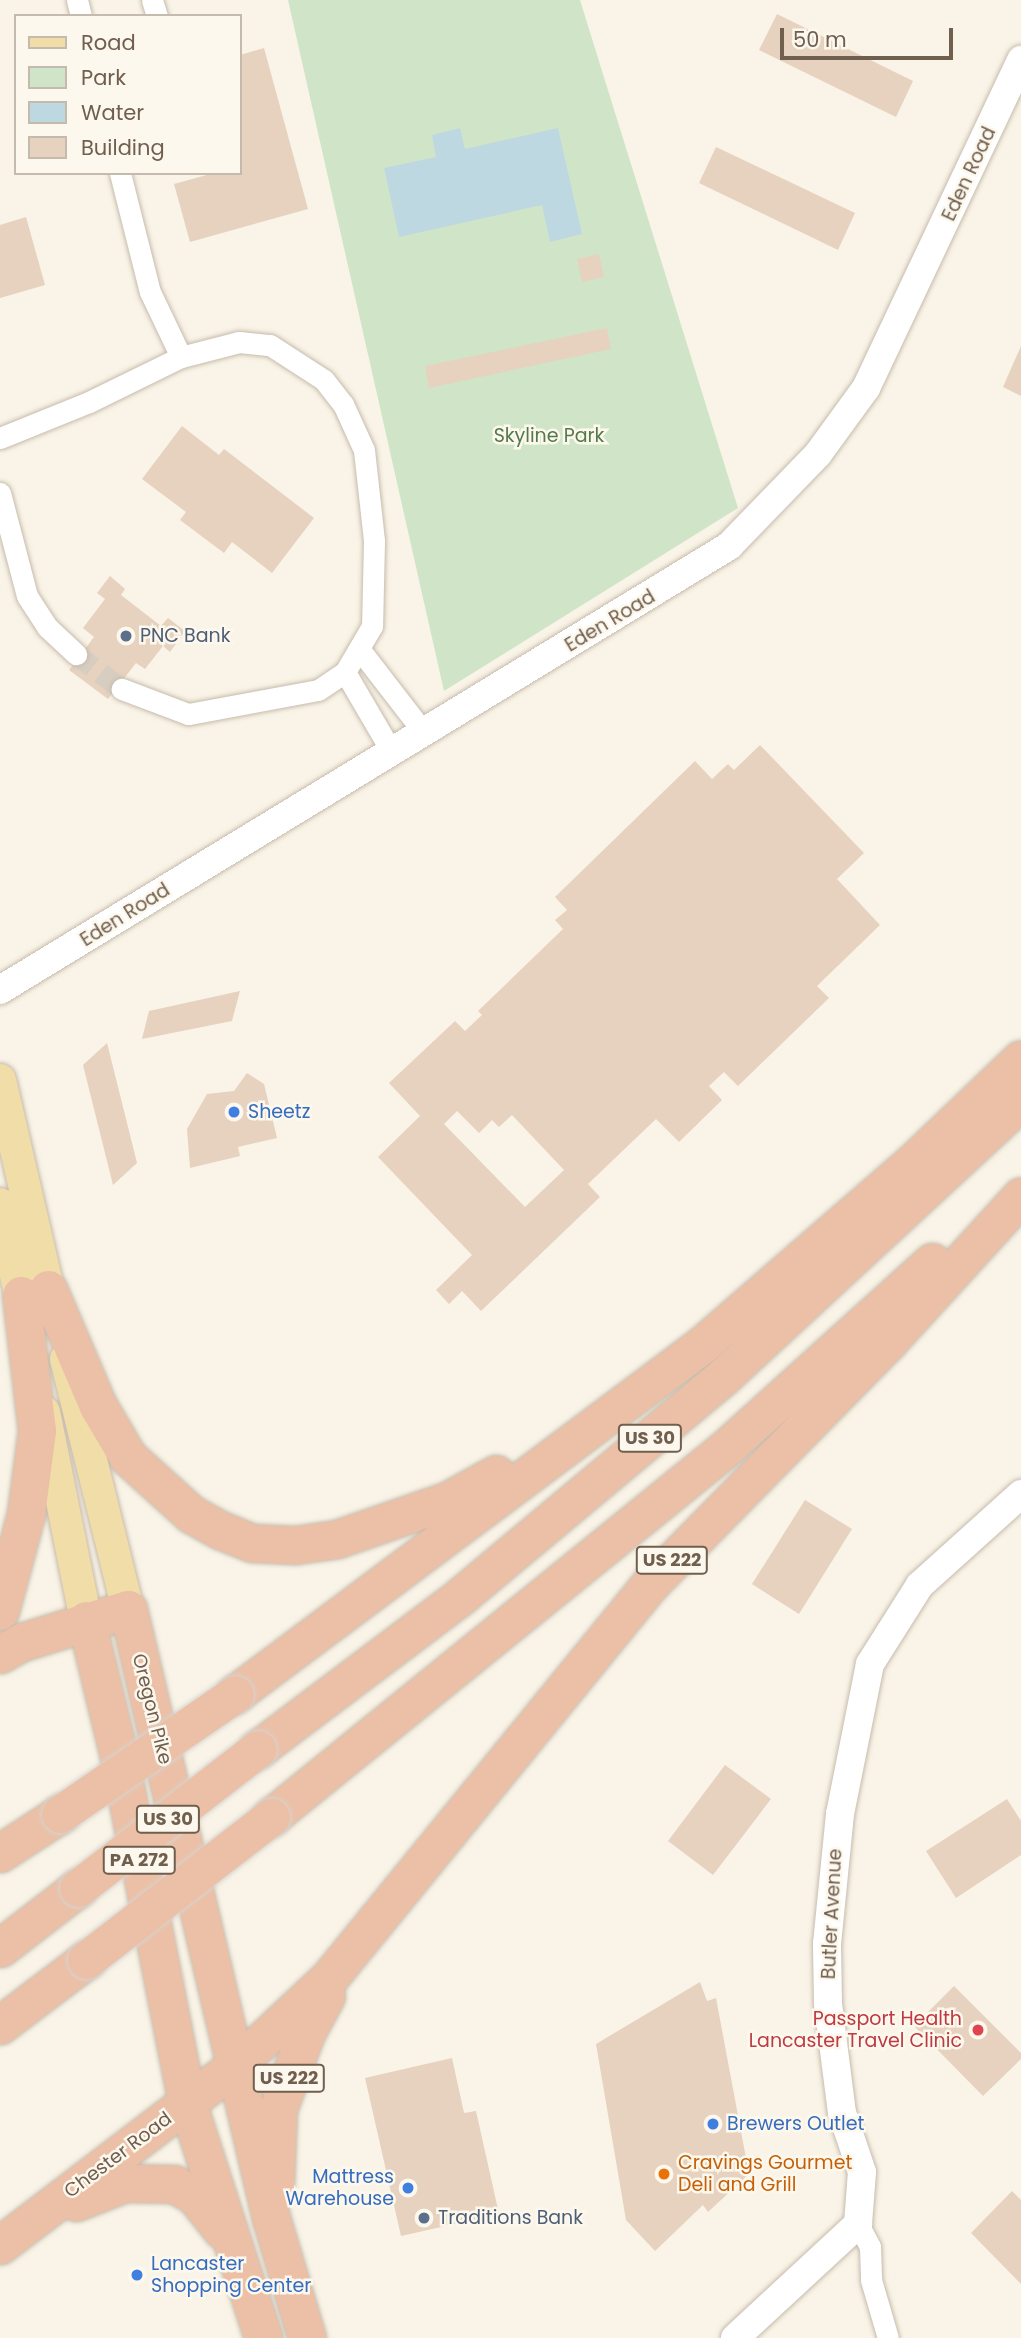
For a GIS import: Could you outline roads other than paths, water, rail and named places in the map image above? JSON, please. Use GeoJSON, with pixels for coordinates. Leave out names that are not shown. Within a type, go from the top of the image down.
{"type":"FeatureCollection","features":[{"type":"Feature","properties":{"kind":"highway"},"geometry":{"type":"LineString","coordinates":[[0,1853],[235,1694],[702,1345],[910,1164],[1021,1059]]}},
{"type":"Feature","properties":{"kind":"highway","name":"US 30"},"geometry":{"type":"LineString","coordinates":[[0,1948],[462,1595],[724,1376],[1021,1101]]}},
{"type":"Feature","properties":{"kind":"highway","name":"US 30"},"geometry":{"type":"LineString","coordinates":[[0,2025],[271,1817],[725,1449],[1021,1177]]}},
{"type":"Feature","properties":{"kind":"highway","name":"US 222"},"geometry":{"type":"LineString","coordinates":[[271,2218],[278,2109],[306,2033],[354,1952],[532,1724],[650,1584],[886,1344],[1021,1196]]}},
{"type":"Feature","properties":{"kind":"highway"},"geometry":{"type":"LineString","coordinates":[[34,1292],[128,1458],[191,1514],[253,1543],[295,1545],[337,1539],[447,1501],[537,1451],[702,1345]]}},
{"type":"Feature","properties":{"kind":"highway"},"geometry":{"type":"LineString","coordinates":[[0,1611],[26,1514],[37,1431],[34,1292]]}},
{"type":"Feature","properties":{"kind":"highway"},"geometry":{"type":"LineString","coordinates":[[0,1654],[86,1620],[128,1609]]}},
{"type":"Feature","properties":{"kind":"highway","name":"Oregon Pike"},"geometry":{"type":"LineString","coordinates":[[128,1609],[271,2218],[307,2338]]}},
{"type":"Feature","properties":{"kind":"highway","name":"Oregon Pike"},"geometry":{"type":"LineString","coordinates":[[86,1620],[119,1756],[187,2102],[237,2249],[263,2338]]}},
{"type":"Feature","properties":{"kind":"highway","name":"Chester Road"},"geometry":{"type":"LineString","coordinates":[[0,2246],[236,2065],[354,1952]]}},
{"type":"Feature","properties":{"kind":"highway"},"geometry":{"type":"LineString","coordinates":[[0,2246],[97,2191],[151,2181],[174,2184],[194,2195],[237,2249]]}},
{"type":"Feature","properties":{"kind":"main road","name":"Oregon Pike"},"geometry":{"type":"LineString","coordinates":[[0,1080],[86,1620]]}},
{"type":"Feature","properties":{"kind":"main road","name":"Oregon Pike"},"geometry":{"type":"LineString","coordinates":[[0,1203],[34,1292],[128,1609]]}},
{"type":"Feature","properties":{"kind":"street","name":"Eden Road"},"geometry":{"type":"LineString","coordinates":[[0,990],[393,754],[729,546],[818,454],[866,388],[1021,60]]}},
{"type":"Feature","properties":{"kind":"street"},"geometry":{"type":"LineString","coordinates":[[121,175],[150,292],[181,357]]}},
{"type":"Feature","properties":{"kind":"street"},"geometry":{"type":"LineString","coordinates":[[0,438],[89,402],[181,357],[239,342],[270,345],[324,380],[343,404],[363,450],[372,498],[372,626],[345,672],[318,690],[188,714],[122,689]]}},
{"type":"Feature","properties":{"kind":"street"},"geometry":{"type":"LineString","coordinates":[[0,493],[27,596],[47,628],[76,654]]}},
{"type":"Feature","properties":{"kind":"street"},"geometry":{"type":"LineString","coordinates":[[360,650],[425,734]]}},
{"type":"Feature","properties":{"kind":"street"},"geometry":{"type":"LineString","coordinates":[[345,672],[393,754]]}},
{"type":"Feature","properties":{"kind":"street","name":"Butler Avenue"},"geometry":{"type":"LineString","coordinates":[[858,2224],[862,2172],[840,2100],[828,2003],[827,1944],[837,1833],[858,1707],[870,1664],[920,1585],[1021,1494]]}},
{"type":"Feature","properties":{"kind":"street"},"geometry":{"type":"LineString","coordinates":[[735,2338],[858,2224],[870,2247],[871,2280],[888,2338]]}},
{"type":"Feature","properties":{"kind":"water"},"geometry":{"type":"Polygon","coordinates":[[[460,128],[465,149],[558,128],[582,234],[550,242],[542,205],[399,237],[384,168],[436,157],[432,135],[460,128]]]}},
{"type":"Feature","properties":{"kind":"tunnel"},"geometry":{"type":"LineString","coordinates":[[76,654],[122,689]]}},
{"type":"Feature","properties":{"kind":"place","name":"PNC Bank"},"geometry":{"type":"Point","coordinates":[126,636]}},
{"type":"Feature","properties":{"kind":"place","name":"Sheetz"},"geometry":{"type":"Point","coordinates":[234,1112]}},
{"type":"Feature","properties":{"kind":"place","name":"Passport Health Lancaster Travel Clinic"},"geometry":{"type":"Point","coordinates":[978,2030]}},
{"type":"Feature","properties":{"kind":"place","name":"Brewers Outlet"},"geometry":{"type":"Point","coordinates":[713,2124]}},
{"type":"Feature","properties":{"kind":"place","name":"Cravings Gourmet Deli and Grill"},"geometry":{"type":"Point","coordinates":[664,2174]}},
{"type":"Feature","properties":{"kind":"place","name":"Mattress Warehouse"},"geometry":{"type":"Point","coordinates":[408,2188]}},
{"type":"Feature","properties":{"kind":"place","name":"Traditions Bank"},"geometry":{"type":"Point","coordinates":[424,2218]}},
{"type":"Feature","properties":{"kind":"place","name":"Lancaster Shopping Center"},"geometry":{"type":"Point","coordinates":[137,2275]}},
{"type":"Feature","properties":{"kind":"park label","name":"Skyline Park"},"geometry":{"type":"Point","coordinates":[549,436]}}]}
